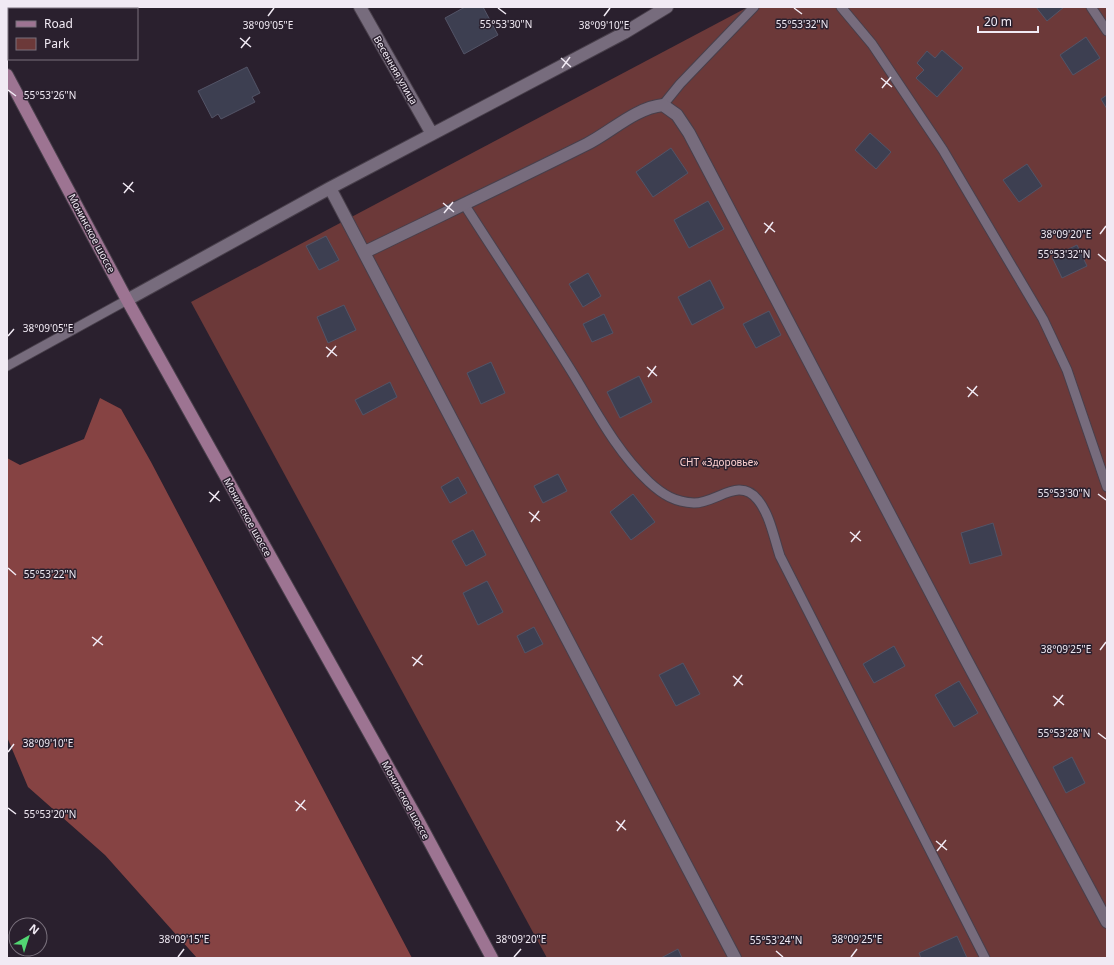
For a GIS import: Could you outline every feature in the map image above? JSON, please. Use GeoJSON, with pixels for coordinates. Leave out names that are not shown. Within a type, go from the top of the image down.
{"type":"FeatureCollection","features":[{"type":"Feature","properties":{"kind":"main road","name":"Монинское шоссе"},"geometry":{"type":"LineString","coordinates":[[7,75],[127,300],[419,822],[492,958]]}},
{"type":"Feature","properties":{"kind":"street","name":"Весенняя улица"},"geometry":{"type":"LineString","coordinates":[[360,7],[432,134]]}},
{"type":"Feature","properties":{"kind":"street"},"geometry":{"type":"LineString","coordinates":[[127,300],[330,188],[624,33],[667,7]]}},
{"type":"Feature","properties":{"kind":"street"},"geometry":{"type":"LineString","coordinates":[[365,252],[589,143],[638,114],[655,106],[663,105],[677,115],[689,133],[963,654],[1107,922]]}},
{"type":"Feature","properties":{"kind":"street"},"geometry":{"type":"LineString","coordinates":[[330,188],[735,958]]}},
{"type":"Feature","properties":{"kind":"lane"},"geometry":{"type":"LineString","coordinates":[[663,105],[680,84],[754,7]]}},
{"type":"Feature","properties":{"kind":"lane"},"geometry":{"type":"LineString","coordinates":[[841,7],[872,44],[943,150],[1043,319],[1067,370],[1107,487]]}},
{"type":"Feature","properties":{"kind":"lane"},"geometry":{"type":"LineString","coordinates":[[1091,7],[1107,30]]}},
{"type":"Feature","properties":{"kind":"lane"},"geometry":{"type":"LineString","coordinates":[[464,204],[567,364],[621,453],[648,481],[665,496],[676,501],[696,503],[713,499],[734,490],[744,490],[758,500],[766,516],[780,556],[985,958]]}},
{"type":"Feature","properties":{"kind":"lane"},"geometry":{"type":"LineString","coordinates":[[7,366],[127,300]]}},
{"type":"Feature","properties":{"kind":"green space","name":"СНТ «Здоровье»"},"geometry":{"type":"Polygon","coordinates":[[[748,7],[1107,8],[1107,958],[547,958],[191,302],[748,7]]]}},
{"type":"Feature","properties":{"kind":"shaded area"},"geometry":{"type":"Polygon","coordinates":[[[100,398],[121,409],[151,462],[412,958],[197,958],[105,855],[28,787],[7,737],[7,458],[20,465],[84,439],[100,398]]]}},
{"type":"Feature","properties":{"kind":"building"},"geometry":{"type":"Polygon","coordinates":[[[465,7],[483,7],[498,35],[464,54],[445,18],[465,7]]]}},
{"type":"Feature","properties":{"kind":"building"},"geometry":{"type":"Polygon","coordinates":[[[1036,7],[1064,7],[1047,21],[1036,7]]]}},
{"type":"Feature","properties":{"kind":"building"},"geometry":{"type":"Polygon","coordinates":[[[1086,37],[1100,58],[1073,75],[1060,55],[1086,37]]]}},
{"type":"Feature","properties":{"kind":"building"},"geometry":{"type":"Polygon","coordinates":[[[942,50],[963,68],[937,97],[916,78],[924,70],[917,63],[927,51],[935,58],[942,50]]]}},
{"type":"Feature","properties":{"kind":"building"},"geometry":{"type":"Polygon","coordinates":[[[247,67],[260,93],[252,97],[255,102],[221,119],[218,114],[212,118],[198,91],[247,67]]]}},
{"type":"Feature","properties":{"kind":"building"},"geometry":{"type":"Polygon","coordinates":[[[1107,95],[1107,109],[1101,99],[1107,95]]]}},
{"type":"Feature","properties":{"kind":"building"},"geometry":{"type":"Polygon","coordinates":[[[870,133],[891,152],[876,169],[855,150],[870,133]]]}},
{"type":"Feature","properties":{"kind":"building"},"geometry":{"type":"Polygon","coordinates":[[[671,148],[688,173],[653,197],[636,172],[671,148]]]}},
{"type":"Feature","properties":{"kind":"building"},"geometry":{"type":"Polygon","coordinates":[[[1027,164],[1042,186],[1019,202],[1003,180],[1027,164]]]}},
{"type":"Feature","properties":{"kind":"building"},"geometry":{"type":"Polygon","coordinates":[[[708,201],[724,229],[689,248],[674,220],[708,201]]]}},
{"type":"Feature","properties":{"kind":"building"},"geometry":{"type":"Polygon","coordinates":[[[326,236],[339,260],[319,270],[306,246],[326,236]]]}},
{"type":"Feature","properties":{"kind":"building"},"geometry":{"type":"Polygon","coordinates":[[[1077,245],[1087,266],[1062,278],[1052,257],[1077,245]]]}},
{"type":"Feature","properties":{"kind":"building"},"geometry":{"type":"Polygon","coordinates":[[[588,273],[601,296],[583,307],[569,284],[588,273]]]}},
{"type":"Feature","properties":{"kind":"building"},"geometry":{"type":"Polygon","coordinates":[[[710,280],[724,308],[692,325],[678,297],[710,280]]]}},
{"type":"Feature","properties":{"kind":"building"},"geometry":{"type":"Polygon","coordinates":[[[344,305],[356,330],[328,343],[317,317],[344,305]]]}},
{"type":"Feature","properties":{"kind":"building"},"geometry":{"type":"Polygon","coordinates":[[[769,311],[781,335],[756,348],[743,324],[769,311]]]}},
{"type":"Feature","properties":{"kind":"building"},"geometry":{"type":"Polygon","coordinates":[[[604,314],[613,333],[592,342],[583,324],[604,314]]]}},
{"type":"Feature","properties":{"kind":"building"},"geometry":{"type":"Polygon","coordinates":[[[491,362],[505,393],[481,404],[467,373],[491,362]]]}},
{"type":"Feature","properties":{"kind":"building"},"geometry":{"type":"Polygon","coordinates":[[[639,376],[652,402],[620,418],[607,392],[639,376]]]}},
{"type":"Feature","properties":{"kind":"building"},"geometry":{"type":"Polygon","coordinates":[[[390,382],[397,397],[363,415],[355,400],[390,382]]]}},
{"type":"Feature","properties":{"kind":"building"},"geometry":{"type":"Polygon","coordinates":[[[558,474],[567,491],[543,503],[534,486],[558,474]]]}},
{"type":"Feature","properties":{"kind":"building"},"geometry":{"type":"Polygon","coordinates":[[[458,477],[467,493],[450,503],[441,487],[458,477]]]}},
{"type":"Feature","properties":{"kind":"building"},"geometry":{"type":"Polygon","coordinates":[[[633,494],[655,522],[631,540],[610,512],[633,494]]]}},
{"type":"Feature","properties":{"kind":"building"},"geometry":{"type":"Polygon","coordinates":[[[993,523],[1002,555],[970,564],[961,533],[993,523]]]}},
{"type":"Feature","properties":{"kind":"building"},"geometry":{"type":"Polygon","coordinates":[[[473,530],[486,555],[466,566],[452,541],[473,530]]]}},
{"type":"Feature","properties":{"kind":"building"},"geometry":{"type":"Polygon","coordinates":[[[487,581],[503,612],[478,625],[463,593],[487,581]]]}},
{"type":"Feature","properties":{"kind":"building"},"geometry":{"type":"Polygon","coordinates":[[[534,627],[543,644],[525,653],[517,636],[534,627]]]}},
{"type":"Feature","properties":{"kind":"building"},"geometry":{"type":"Polygon","coordinates":[[[894,646],[905,666],[874,683],[863,664],[894,646]]]}},
{"type":"Feature","properties":{"kind":"building"},"geometry":{"type":"Polygon","coordinates":[[[683,663],[700,694],[676,706],[659,675],[683,663]]]}},
{"type":"Feature","properties":{"kind":"building"},"geometry":{"type":"Polygon","coordinates":[[[959,681],[978,713],[954,727],[935,695],[959,681]]]}},
{"type":"Feature","properties":{"kind":"building"},"geometry":{"type":"Polygon","coordinates":[[[1072,757],[1085,783],[1066,793],[1053,767],[1072,757]]]}},
{"type":"Feature","properties":{"kind":"building"},"geometry":{"type":"Polygon","coordinates":[[[957,936],[967,958],[921,958],[919,953],[957,936]]]}},
{"type":"Feature","properties":{"kind":"building"},"geometry":{"type":"Polygon","coordinates":[[[678,949],[682,958],[661,958],[678,949]]]}}]}
